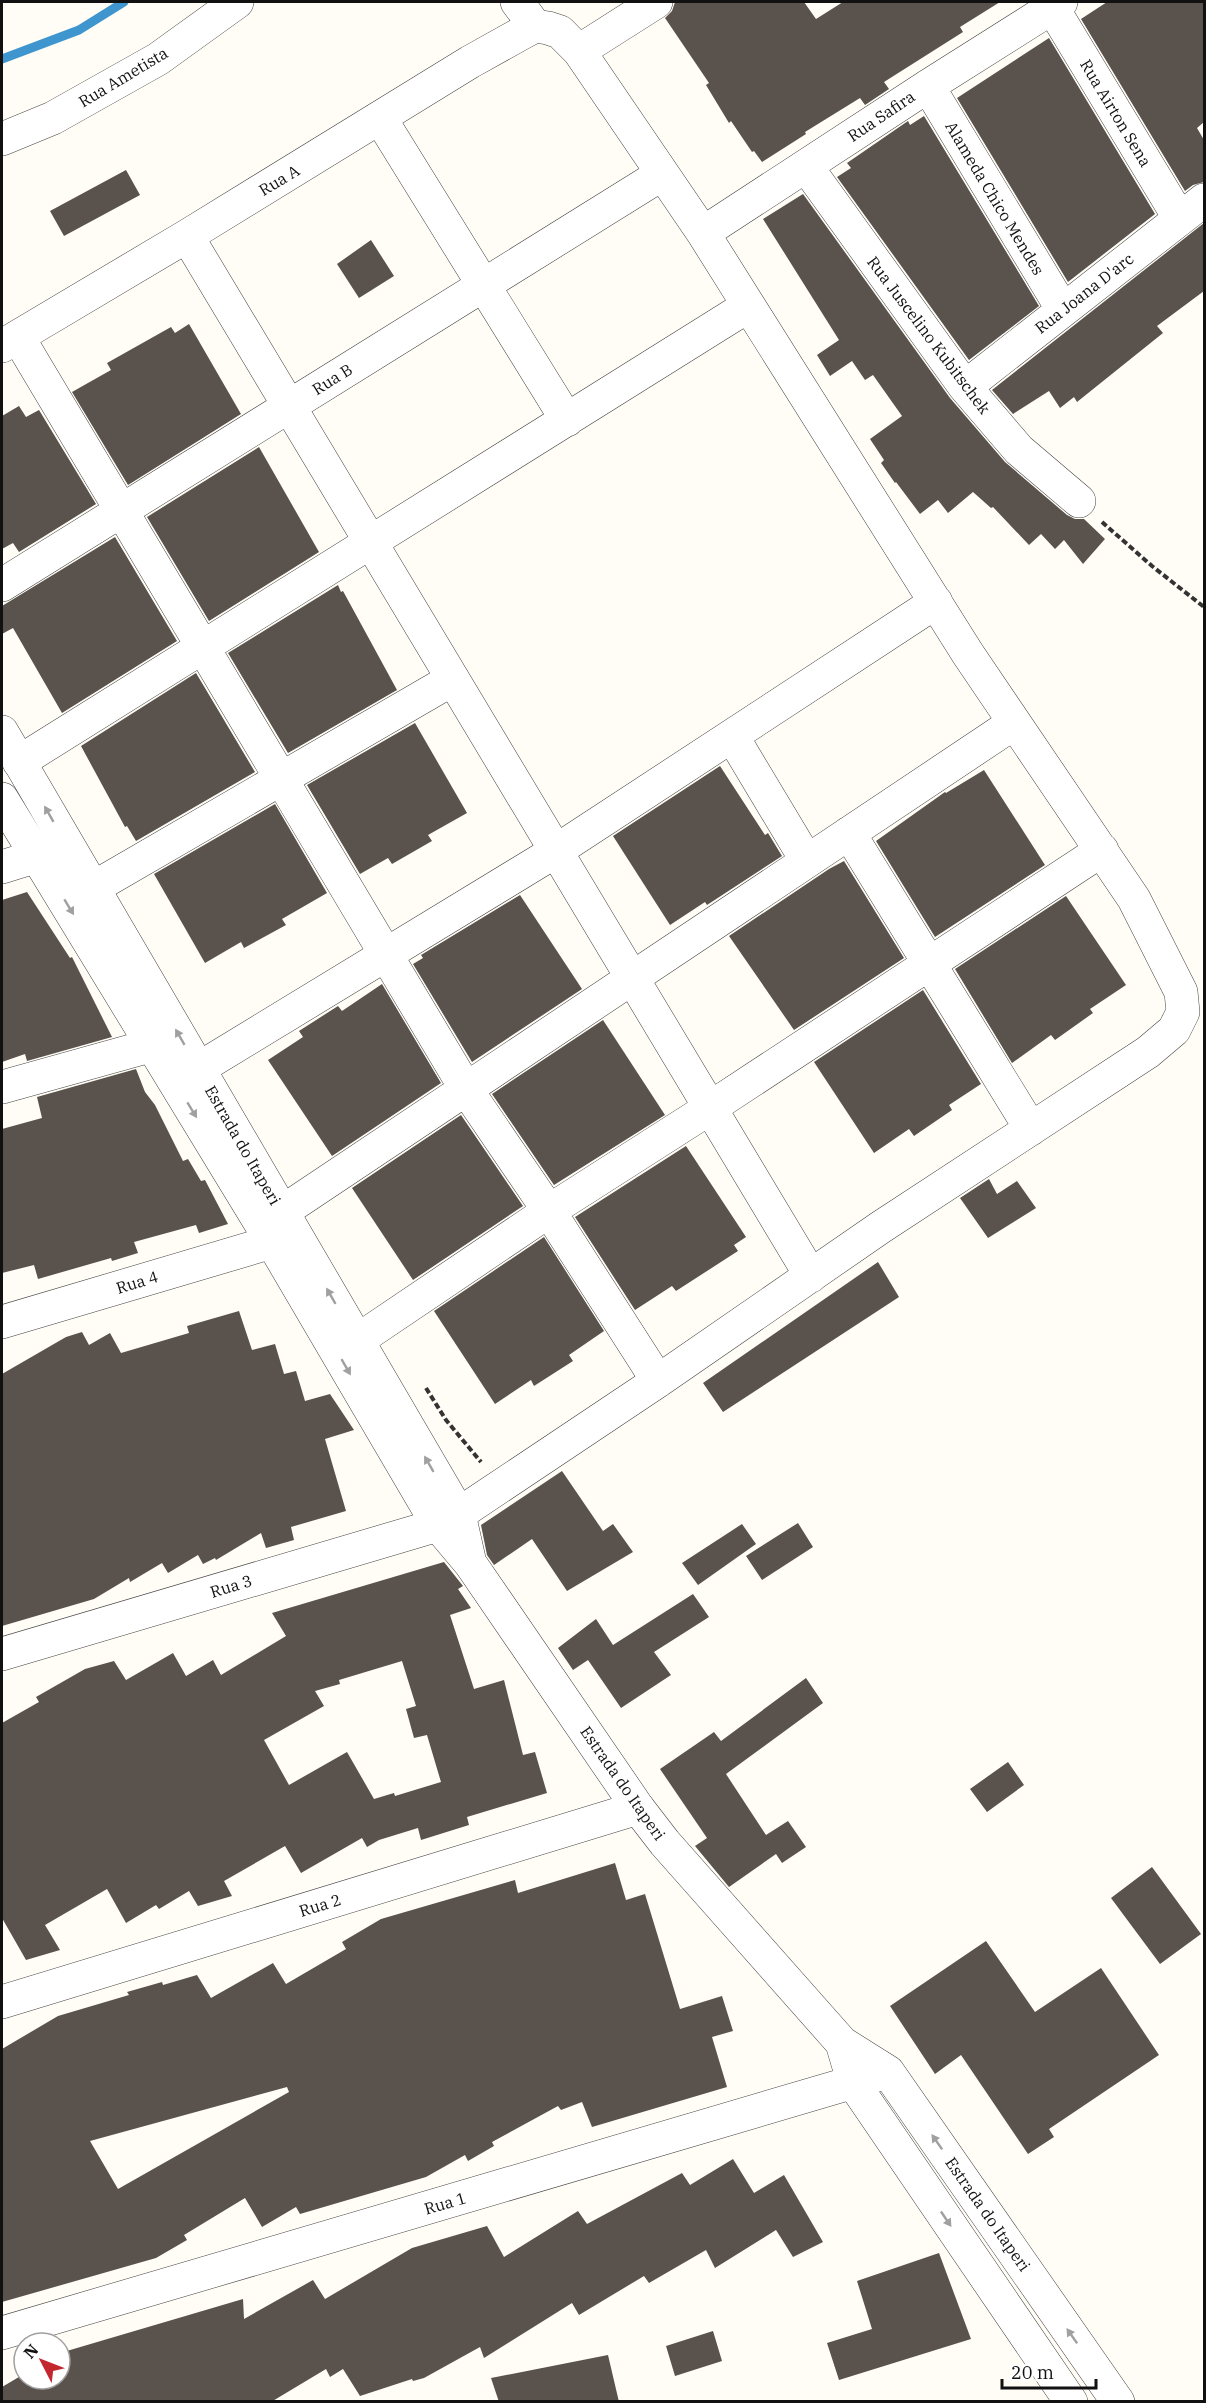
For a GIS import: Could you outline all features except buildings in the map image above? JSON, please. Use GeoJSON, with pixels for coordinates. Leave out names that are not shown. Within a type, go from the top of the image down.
{"type":"FeatureCollection","features":[{"type":"Feature","properties":{"kind":"street","name":"Rua Ametista"},"geometry":{"type":"LineString","coordinates":[[2,139],[53,118],[158,58],[237,2]]}},
{"type":"Feature","properties":{"kind":"street","name":"Rua A"},"geometry":{"type":"LineString","coordinates":[[10,341],[187,237],[470,62],[548,28],[656,2]]}},
{"type":"Feature","properties":{"kind":"street","name":"Rua Safira"},"geometry":{"type":"LineString","coordinates":[[704,233],[1056,4]]}},
{"type":"Feature","properties":{"kind":"street","name":"Rua Airton Sena"},"geometry":{"type":"LineString","coordinates":[[1056,4],[1192,209]]}},
{"type":"Feature","properties":{"kind":"street","name":"Rua 3"},"geometry":{"type":"LineString","coordinates":[[2,1654],[448,1520],[658,1382],[881,1227],[1148,1052],[1174,1030],[1183,1012],[1181,992],[1155,936],[1102,850],[1014,723],[936,602],[704,233],[662,174],[548,28]]}},
{"type":"Feature","properties":{"kind":"street","name":"Alameda Chico Mendes"},"geometry":{"type":"LineString","coordinates":[[928,86],[1063,310]]}},
{"type":"Feature","properties":{"kind":"street"},"geometry":{"type":"LineString","coordinates":[[380,118],[567,420]]}},
{"type":"Feature","properties":{"kind":"street","name":"Rua Juscelino Kubitschek"},"geometry":{"type":"LineString","coordinates":[[806,166],[965,387],[1019,450],[1079,501]]}},
{"type":"Feature","properties":{"kind":"street","name":"Rua B"},"geometry":{"type":"LineString","coordinates":[[2,585],[662,174]]}},
{"type":"Feature","properties":{"kind":"street","name":"Rua Joana D'arc"},"geometry":{"type":"LineString","coordinates":[[965,387],[1192,209]]}},
{"type":"Feature","properties":{"kind":"street"},"geometry":{"type":"LineString","coordinates":[[187,237],[811,1276]]}},
{"type":"Feature","properties":{"kind":"street"},"geometry":{"type":"LineString","coordinates":[[19,762],[748,306]]}},
{"type":"Feature","properties":{"kind":"street"},"geometry":{"type":"LineString","coordinates":[[10,341],[121,510],[466,1089],[549,1211],[658,1382]]}},
{"type":"Feature","properties":{"kind":"street"},"geometry":{"type":"LineString","coordinates":[[198,1069],[556,851],[936,602]]}},
{"type":"Feature","properties":{"kind":"street"},"geometry":{"type":"LineString","coordinates":[[93,888],[453,679]]}},
{"type":"Feature","properties":{"kind":"street","name":"Rua 4"},"geometry":{"type":"LineString","coordinates":[[2,1322],[277,1227],[466,1089],[1014,723]]}},
{"type":"Feature","properties":{"kind":"street","name":"Estrada do Itaperi"},"geometry":{"type":"LineString","coordinates":[[2,732],[19,762],[53,851],[153,1045],[277,1227],[358,1340],[470,1563],[664,1843],[842,2043],[888,2072],[1118,2402]]}},
{"type":"Feature","properties":{"kind":"street"},"geometry":{"type":"LineString","coordinates":[[732,736],[807,861]]}},
{"type":"Feature","properties":{"kind":"street","name":"Estrada do Itaperi"},"geometry":{"type":"LineString","coordinates":[[2,799],[93,888],[198,1069],[277,1227],[448,1520]]}},
{"type":"Feature","properties":{"kind":"street"},"geometry":{"type":"LineString","coordinates":[[849,833],[1031,1130]]}},
{"type":"Feature","properties":{"kind":"street"},"geometry":{"type":"LineString","coordinates":[[358,1340],[549,1211],[1102,850]]}},
{"type":"Feature","properties":{"kind":"street"},"geometry":{"type":"LineString","coordinates":[[2,867],[53,851]]}},
{"type":"Feature","properties":{"kind":"street"},"geometry":{"type":"LineString","coordinates":[[2,1087],[153,1045]]}},
{"type":"Feature","properties":{"kind":"street","name":"Rua 2"},"geometry":{"type":"LineString","coordinates":[[2,2002],[638,1808]]}},
{"type":"Feature","properties":{"kind":"street","name":"Estrada do Itaperi"},"geometry":{"type":"LineString","coordinates":[[842,2043],[854,2084],[1071,2402]]}},
{"type":"Feature","properties":{"kind":"street","name":"Rua 1"},"geometry":{"type":"LineString","coordinates":[[2,2333],[854,2084],[888,2072]]}},
{"type":"Feature","properties":{"kind":"path"},"geometry":{"type":"LineString","coordinates":[[1079,501],[1152,566],[1204,607]]}},
{"type":"Feature","properties":{"kind":"waterway"},"geometry":{"type":"LineString","coordinates":[[2,59],[79,30],[124,2]]}}]}
